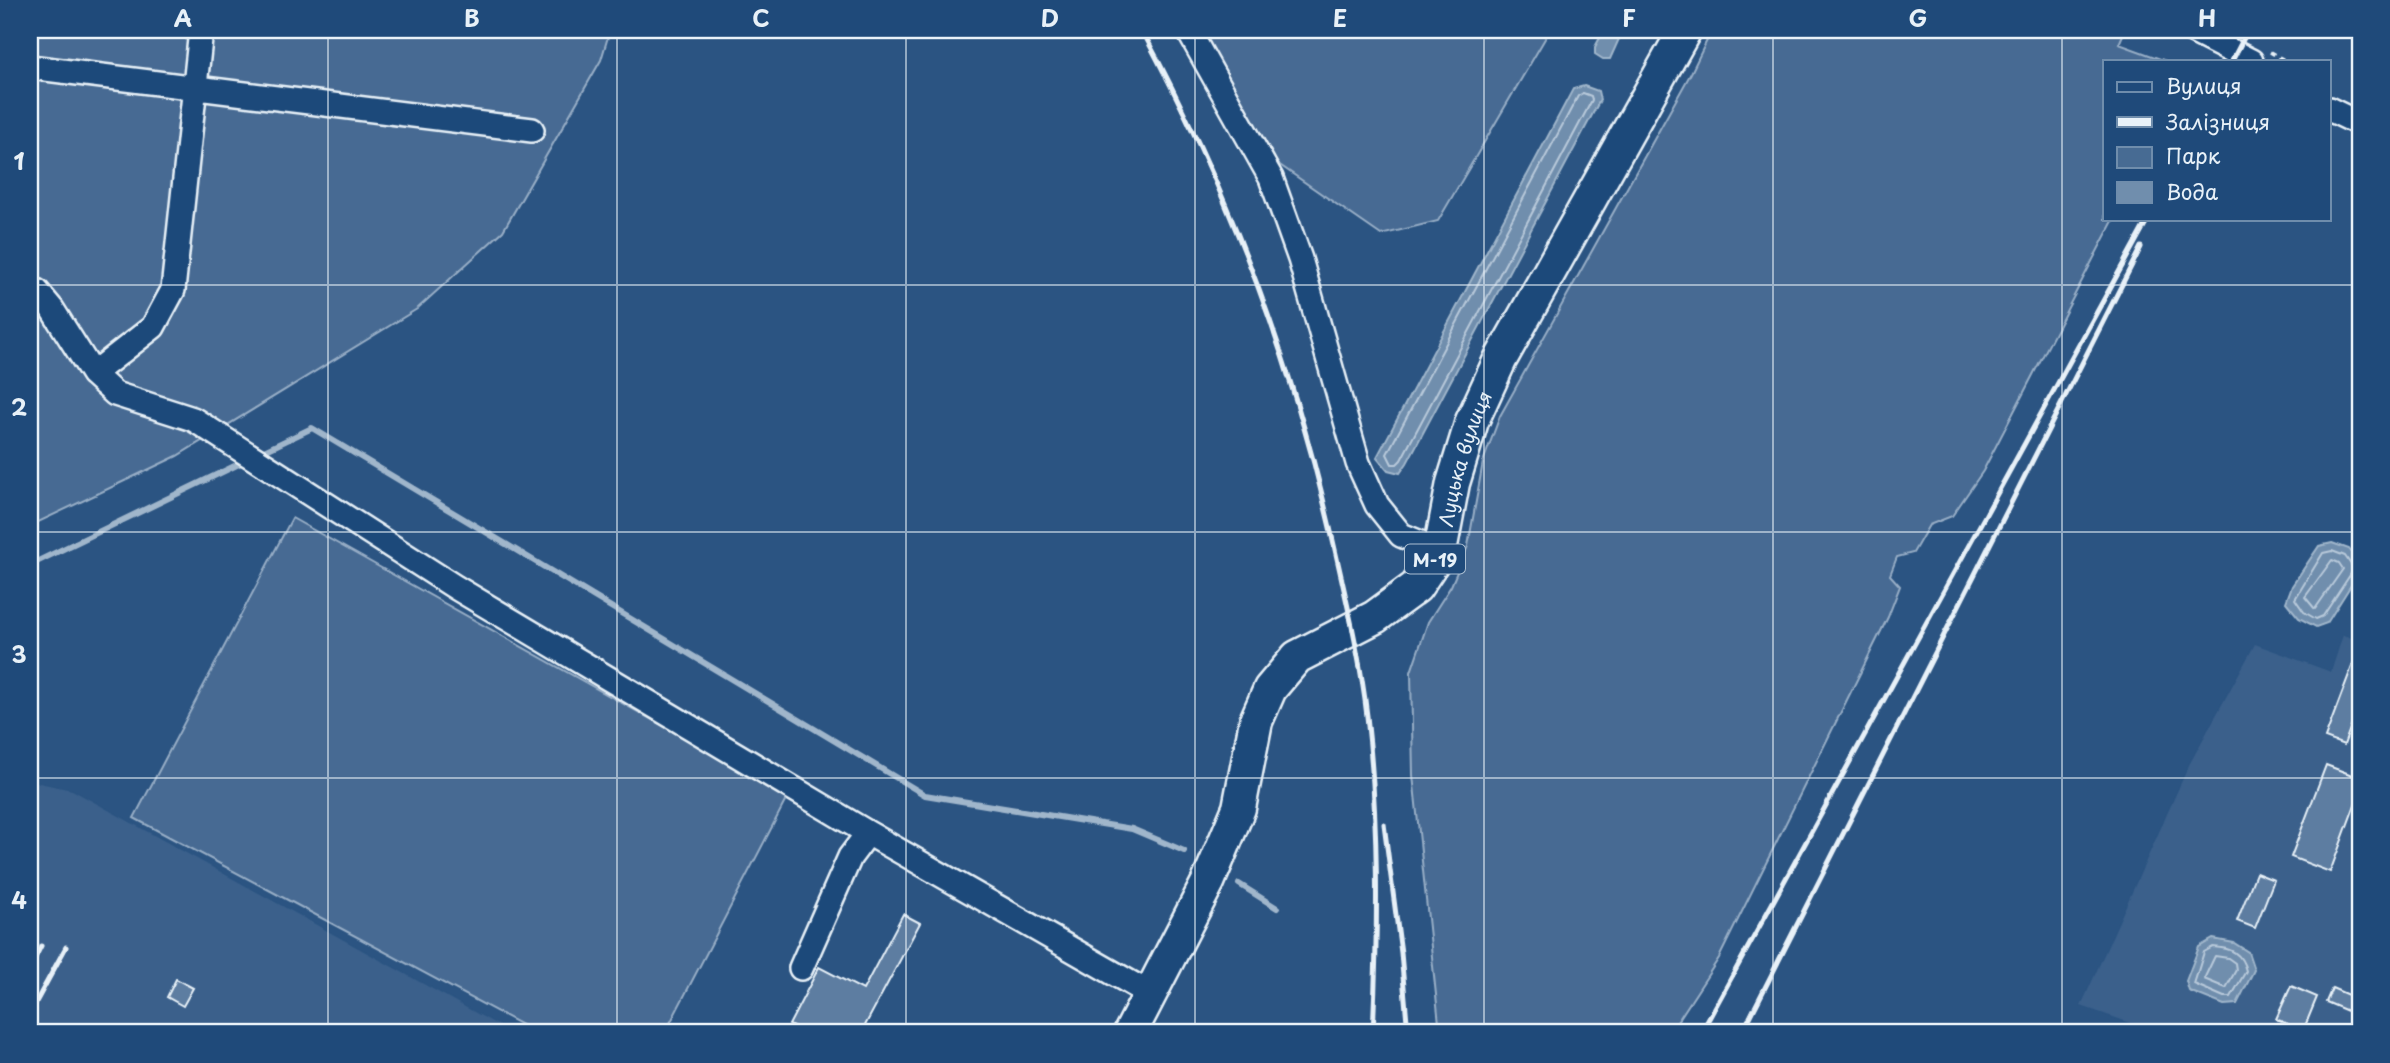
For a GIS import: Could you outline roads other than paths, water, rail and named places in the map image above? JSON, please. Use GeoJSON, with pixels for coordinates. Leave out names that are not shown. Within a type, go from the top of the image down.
{"type":"FeatureCollection","features":[{"type":"Feature","properties":{"kind":"highway","name":"Луцька вулиця"},"geometry":{"type":"LineString","coordinates":[[1130,1033],[1208,882],[1239,808],[1256,721],[1270,688],[1297,657],[1375,617],[1416,587],[1440,551],[1453,482],[1472,421],[1500,360],[1685,30]]}},
{"type":"Feature","properties":{"kind":"street"},"geometry":{"type":"LineString","coordinates":[[93,374],[153,327],[173,290],[201,30]]}},
{"type":"Feature","properties":{"kind":"street"},"geometry":{"type":"LineString","coordinates":[[1188,30],[1271,178],[1300,259],[1358,463],[1377,505],[1401,535],[1440,551]]}},
{"type":"Feature","properties":{"kind":"street"},"geometry":{"type":"LineString","coordinates":[[2190,30],[2249,60]]}},
{"type":"Feature","properties":{"kind":"street"},"geometry":{"type":"LineString","coordinates":[[30,67],[532,130]]}},
{"type":"Feature","properties":{"kind":"street"},"geometry":{"type":"LineString","coordinates":[[2330,109],[2360,124]]}},
{"type":"Feature","properties":{"kind":"street"},"geometry":{"type":"LineString","coordinates":[[30,288],[37,291],[52,309],[93,374],[115,394],[193,419],[455,587],[868,833],[1150,994]]}},
{"type":"Feature","properties":{"kind":"street"},"geometry":{"type":"LineString","coordinates":[[801,968],[850,857],[868,833]]}},
{"type":"Feature","properties":{"kind":"water"},"geometry":{"type":"Polygon","coordinates":[[[1604,30],[1623,30],[1610,59],[1603,59],[1595,54],[1595,47],[1604,30]]]}},
{"type":"Feature","properties":{"kind":"water"},"geometry":{"type":"Polygon","coordinates":[[[1584,86],[1598,91],[1600,100],[1407,463],[1400,473],[1388,470],[1377,457],[1573,89],[1584,86]]]}},
{"type":"Feature","properties":{"kind":"water"},"geometry":{"type":"Polygon","coordinates":[[[2332,543],[2349,549],[2358,561],[2358,574],[2327,623],[2316,627],[2299,618],[2286,602],[2292,586],[2319,546],[2332,543]]]}},
{"type":"Feature","properties":{"kind":"water"},"geometry":{"type":"Polygon","coordinates":[[[2213,939],[2234,943],[2248,952],[2254,970],[2237,1004],[2224,1005],[2189,991],[2186,981],[2199,947],[2213,939]]]}},
{"type":"Feature","properties":{"kind":"waterway"},"geometry":{"type":"LineString","coordinates":[[258,454],[312,428],[925,795],[1132,829],[1184,851]]}},
{"type":"Feature","properties":{"kind":"waterway"},"geometry":{"type":"LineString","coordinates":[[30,565],[245,461]]}},
{"type":"Feature","properties":{"kind":"waterway"},"geometry":{"type":"LineString","coordinates":[[1239,884],[1277,908]]}},
{"type":"Feature","properties":{"kind":"railway"},"geometry":{"type":"LineString","coordinates":[[1142,30],[1205,157],[1257,285],[1301,417],[1336,554],[1361,675],[1371,755],[1376,874],[1373,1033]]}},
{"type":"Feature","properties":{"kind":"railway"},"geometry":{"type":"LineString","coordinates":[[2233,60],[2248,30]]}},
{"type":"Feature","properties":{"kind":"railway"},"geometry":{"type":"LineString","coordinates":[[1701,1033],[2147,220]]}},
{"type":"Feature","properties":{"kind":"railway"},"geometry":{"type":"LineString","coordinates":[[1742,1033],[2141,247]]}},
{"type":"Feature","properties":{"kind":"railway"},"geometry":{"type":"LineString","coordinates":[[1384,824],[1401,953],[1408,1033]]}},
{"type":"Feature","properties":{"kind":"railway"},"geometry":{"type":"LineString","coordinates":[[30,968],[41,946]]}},
{"type":"Feature","properties":{"kind":"railway"},"geometry":{"type":"LineString","coordinates":[[30,1013],[66,947]]}}]}
